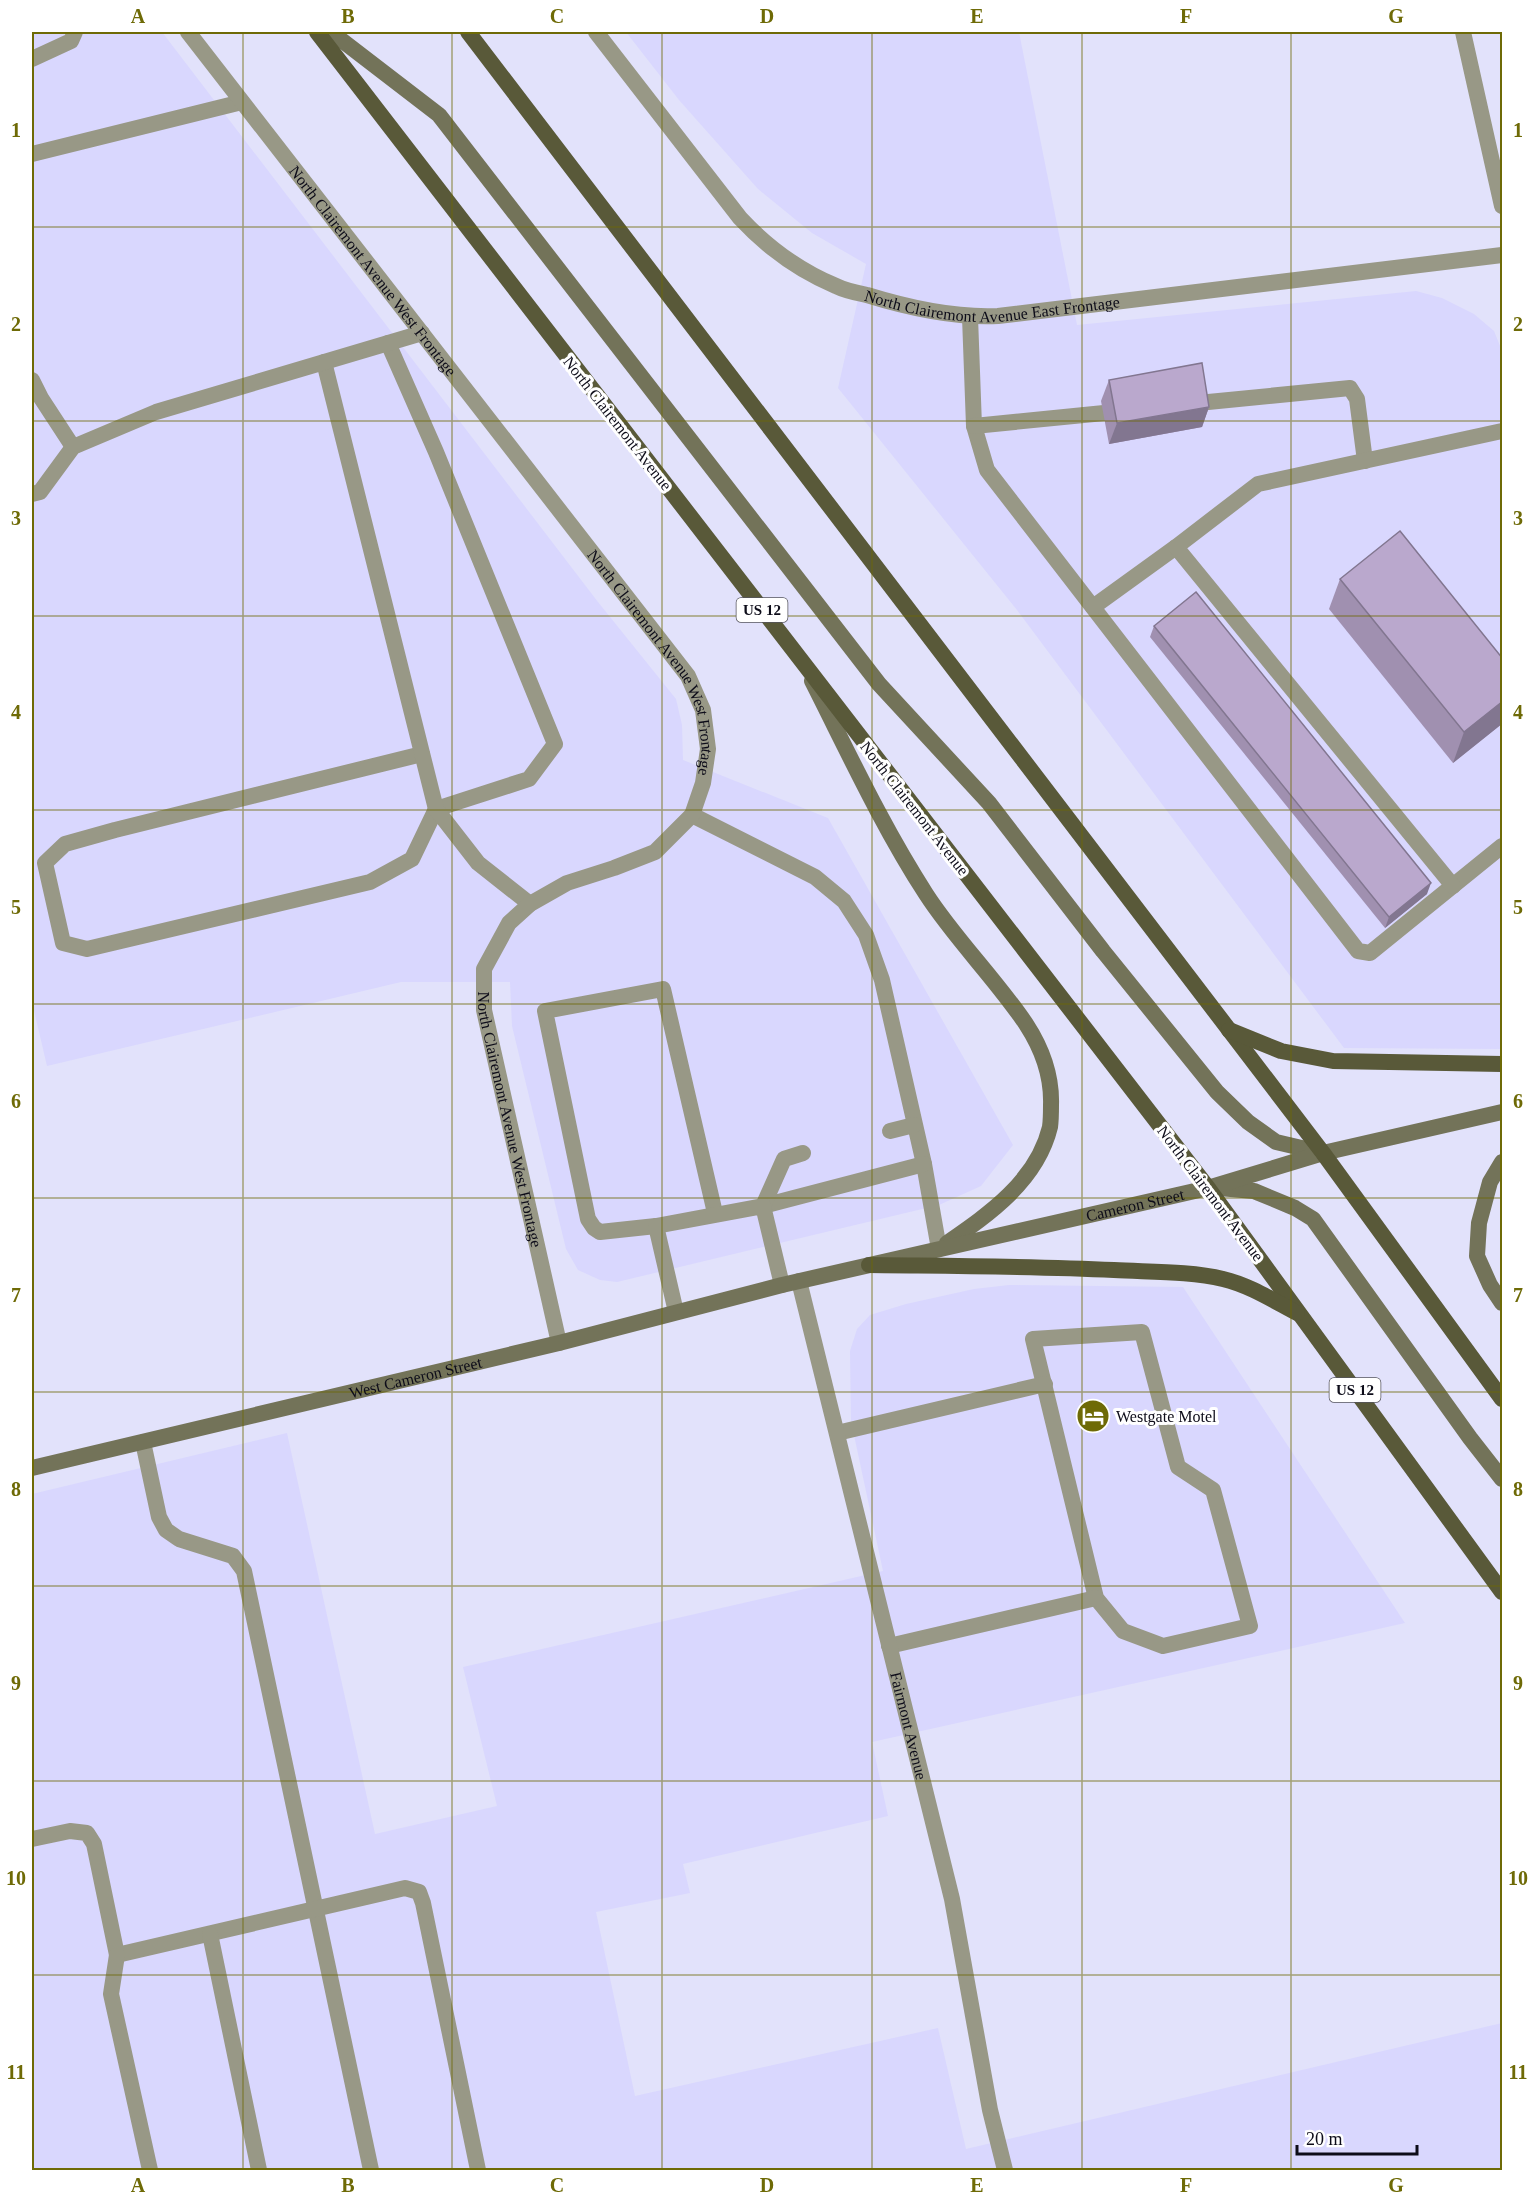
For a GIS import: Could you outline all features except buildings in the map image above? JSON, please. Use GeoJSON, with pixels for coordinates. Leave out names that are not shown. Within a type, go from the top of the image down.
{"type":"FeatureCollection","features":[{"type":"Feature","properties":{"kind":"main road","name":"North Clairemont Avenue"},"geometry":{"type":"LineString","coordinates":[[317,32],[1208,1188],[1503,1592]]}},
{"type":"Feature","properties":{"kind":"main road"},"geometry":{"type":"LineString","coordinates":[[332,32],[439,115],[879,684],[990,803],[1103,951],[1217,1092],[1248,1122],[1276,1142],[1323,1153]]}},
{"type":"Feature","properties":{"kind":"main road"},"geometry":{"type":"LineString","coordinates":[[468,32],[1323,1153],[1503,1399]]}},
{"type":"Feature","properties":{"kind":"main road"},"geometry":{"type":"LineString","coordinates":[[801,659],[878,811],[926,895],[1027,1025],[1047,1068],[1051,1093],[1050,1126],[1037,1162],[1019,1185],[988,1215],[939,1249]]}},
{"type":"Feature","properties":{"kind":"main road"},"geometry":{"type":"LineString","coordinates":[[1229,1030],[1281,1051],[1333,1061],[1503,1064]]}},
{"type":"Feature","properties":{"kind":"main road","name":"Cameron Street"},"geometry":{"type":"LineString","coordinates":[[791,1283],[1208,1188],[1323,1153],[1503,1113]]}},
{"type":"Feature","properties":{"kind":"main road"},"geometry":{"type":"LineString","coordinates":[[1503,1162],[1490,1182],[1479,1223],[1477,1256],[1490,1286],[1503,1303]]}},
{"type":"Feature","properties":{"kind":"main road"},"geometry":{"type":"LineString","coordinates":[[1208,1188],[1254,1191],[1295,1208],[1313,1219],[1470,1438],[1503,1479]]}},
{"type":"Feature","properties":{"kind":"main road"},"geometry":{"type":"LineString","coordinates":[[869,1265],[1040,1266],[1160,1272],[1208,1277],[1244,1286],[1301,1315]]}},
{"type":"Feature","properties":{"kind":"main road","name":"West Cameron Street"},"geometry":{"type":"LineString","coordinates":[[32,1468],[560,1343],[791,1283]]}},
{"type":"Feature","properties":{"kind":"street"},"geometry":{"type":"LineString","coordinates":[[32,59],[71,41],[75,32]]}},
{"type":"Feature","properties":{"kind":"street","name":"North Clairemont Avenue West Frontage"},"geometry":{"type":"LineString","coordinates":[[188,32],[688,676],[703,710],[708,749],[703,783],[692,815],[655,852],[567,883],[530,904],[509,923],[484,969],[484,1010],[560,1343]]}},
{"type":"Feature","properties":{"kind":"street","name":"North Clairemont Avenue East Frontage"},"geometry":{"type":"LineString","coordinates":[[596,32],[740,218],[759,238],[783,257],[837,287],[896,304],[970,317],[1010,315],[1503,255]]}},
{"type":"Feature","properties":{"kind":"street"},"geometry":{"type":"LineString","coordinates":[[1463,32],[1503,206]]}},
{"type":"Feature","properties":{"kind":"street"},"geometry":{"type":"LineString","coordinates":[[32,154],[242,102]]}},
{"type":"Feature","properties":{"kind":"street"},"geometry":{"type":"LineString","coordinates":[[970,317],[974,426],[987,470],[1358,951],[1370,953],[1503,846]]}},
{"type":"Feature","properties":{"kind":"street"},"geometry":{"type":"LineString","coordinates":[[32,494],[40,492],[73,447],[156,412],[422,333]]}},
{"type":"Feature","properties":{"kind":"street"},"geometry":{"type":"LineString","coordinates":[[388,343],[436,452],[555,744],[529,779],[436,809],[412,859],[370,882],[87,949],[63,943],[45,863],[65,844],[422,754]]}},
{"type":"Feature","properties":{"kind":"street"},"geometry":{"type":"LineString","coordinates":[[324,362],[436,809],[478,863],[530,904]]}},
{"type":"Feature","properties":{"kind":"street"},"geometry":{"type":"LineString","coordinates":[[32,380],[40,398],[73,447]]}},
{"type":"Feature","properties":{"kind":"street"},"geometry":{"type":"LineString","coordinates":[[1198,403],[1350,388],[1357,399],[1365,461]]}},
{"type":"Feature","properties":{"kind":"street"},"geometry":{"type":"LineString","coordinates":[[974,426],[1104,413]]}},
{"type":"Feature","properties":{"kind":"street"},"geometry":{"type":"LineString","coordinates":[[1093,607],[1258,484],[1503,431]]}},
{"type":"Feature","properties":{"kind":"street"},"geometry":{"type":"LineString","coordinates":[[1176,546],[1453,886]]}},
{"type":"Feature","properties":{"kind":"street"},"geometry":{"type":"LineString","coordinates":[[692,815],[815,877],[844,901],[866,935],[882,980],[924,1164],[939,1249]]}},
{"type":"Feature","properties":{"kind":"street"},"geometry":{"type":"LineString","coordinates":[[715,1213],[663,989],[544,1011],[588,1219],[600,1232],[656,1226],[715,1213],[763,1206],[924,1164]]}},
{"type":"Feature","properties":{"kind":"street"},"geometry":{"type":"LineString","coordinates":[[890,1131],[914,1125]]}},
{"type":"Feature","properties":{"kind":"street"},"geometry":{"type":"LineString","coordinates":[[763,1206],[784,1159],[804,1154]]}},
{"type":"Feature","properties":{"kind":"street","name":"Fairmont Avenue"},"geometry":{"type":"LineString","coordinates":[[763,1206],[791,1283],[837,1434],[952,1899],[990,2110],[1005,2170]]}},
{"type":"Feature","properties":{"kind":"street"},"geometry":{"type":"LineString","coordinates":[[656,1226],[676,1312]]}},
{"type":"Feature","properties":{"kind":"street"},"geometry":{"type":"LineString","coordinates":[[1142,1332],[1178,1467],[1213,1490],[1250,1626],[1163,1646],[1123,1630],[1096,1598],[1045,1384],[1033,1339],[1142,1332]]}},
{"type":"Feature","properties":{"kind":"street"},"geometry":{"type":"LineString","coordinates":[[837,1434],[1045,1384]]}},
{"type":"Feature","properties":{"kind":"street"},"geometry":{"type":"LineString","coordinates":[[143,1442],[159,1517],[166,1530],[179,1539],[232,1556],[244,1571],[371,2170]]}},
{"type":"Feature","properties":{"kind":"street"},"geometry":{"type":"LineString","coordinates":[[889,1646],[1096,1598]]}},
{"type":"Feature","properties":{"kind":"street"},"geometry":{"type":"LineString","coordinates":[[32,1839],[70,1832],[87,1833],[94,1844],[117,1955],[111,1994],[150,2170]]}},
{"type":"Feature","properties":{"kind":"street"},"geometry":{"type":"LineString","coordinates":[[117,1955],[405,1888],[419,1892],[478,2170]]}},
{"type":"Feature","properties":{"kind":"street"},"geometry":{"type":"LineString","coordinates":[[210,1934],[259,2170]]}},
{"type":"Feature","properties":{"kind":"shaded area"},"geometry":{"type":"Polygon","coordinates":[[[32,32],[162,32],[598,602],[676,699],[682,725],[683,760],[828,818],[1013,1145],[981,1186],[939,1205],[617,1282],[600,1280],[578,1270],[566,1249],[512,1026],[510,982],[401,982],[47,1066],[32,1002],[32,32]]]}},
{"type":"Feature","properties":{"kind":"shaded area"},"geometry":{"type":"Polygon","coordinates":[[[626,32],[1019,32],[1077,325],[1416,291],[1442,298],[1474,314],[1494,331],[1502,351],[1502,1049],[1344,1048],[1017,610],[838,388],[866,264],[812,233],[758,189],[679,100],[626,32]]]}},
{"type":"Feature","properties":{"kind":"shaded area"},"geometry":{"type":"Polygon","coordinates":[[[1009,1285],[1183,1287],[1405,1623],[872,1742],[888,1816],[683,1864],[690,1893],[596,1912],[635,2096],[938,2028],[966,2149],[1502,2023],[1502,2170],[32,2170],[32,1494],[287,1433],[375,1834],[497,1806],[463,1667],[883,1571],[851,1421],[850,1351],[857,1329],[870,1315],[906,1304],[974,1289],[1009,1285]]]}},
{"type":"Feature","properties":{"kind":"place","name":"Westgate Motel"},"geometry":{"type":"Point","coordinates":[1093,1416]}}]}
